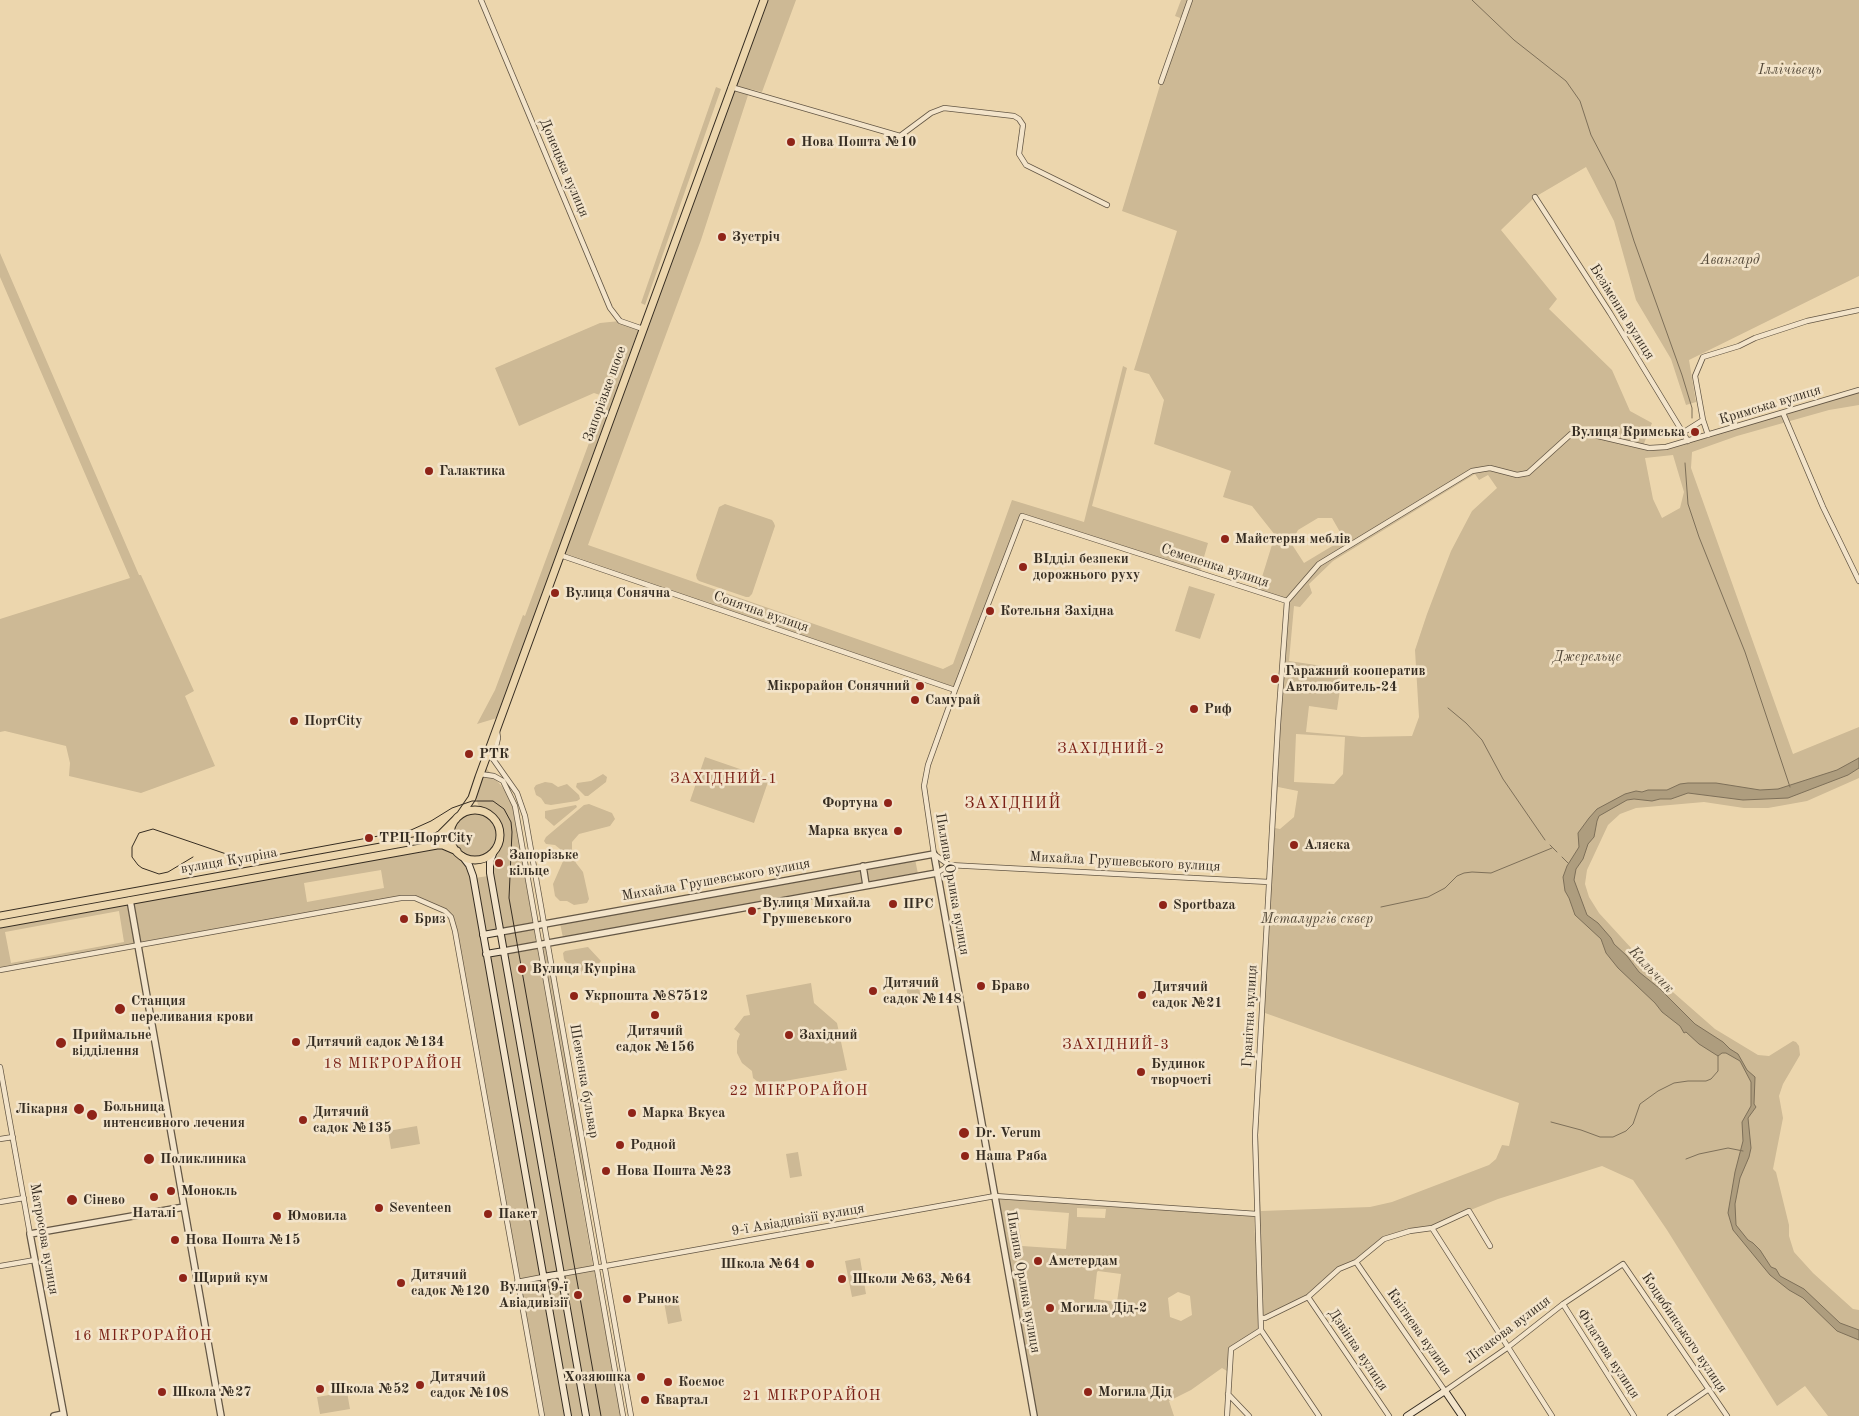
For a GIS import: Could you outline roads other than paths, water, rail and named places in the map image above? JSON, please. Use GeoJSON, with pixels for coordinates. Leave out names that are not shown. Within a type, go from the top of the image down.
{"type":"FeatureCollection","features":[{"type":"Feature","properties":{"kind":"main road","name":"Запорізьке шосе"},"geometry":{"type":"LineString","coordinates":[[459,817],[472,798],[764,0]]}},
{"type":"Feature","properties":{"kind":"main road"},"geometry":{"type":"LineString","coordinates":[[472,798],[474,805],[492,816],[499,827],[499,840],[494,851],[490,873],[586,1416]]}},
{"type":"Feature","properties":{"kind":"main road"},"geometry":{"type":"LineString","coordinates":[[482,811],[471,810],[459,817],[452,826],[452,844],[469,865],[473,876],[568,1416]]}},
{"type":"Feature","properties":{"kind":"main road","name":"вулиця Купріна"},"geometry":{"type":"LineString","coordinates":[[0,916],[436,837],[459,817]]}},
{"type":"Feature","properties":{"kind":"main road","name":"вулиця Купріна"},"geometry":{"type":"LineString","coordinates":[[0,924],[438,845],[446,846],[460,853]]}},
{"type":"Feature","properties":{"kind":"main road"},"geometry":{"type":"LineString","coordinates":[[460,853],[472,859],[480,859],[494,851]]}},
{"type":"Feature","properties":{"kind":"main road"},"geometry":{"type":"LineString","coordinates":[[129,892],[130,900]]}},
{"type":"Feature","properties":{"kind":"main road","name":"Михайла Грушевського вулиця"},"geometry":{"type":"LineString","coordinates":[[483,935],[500,932]]}},
{"type":"Feature","properties":{"kind":"main road"},"geometry":{"type":"LineString","coordinates":[[486,954],[504,951]]}},
{"type":"Feature","properties":{"kind":"main road"},"geometry":{"type":"LineString","coordinates":[[544,1277],[561,1274]]}},
{"type":"Feature","properties":{"kind":"main road","name":"Літакова вулиця"},"geometry":{"type":"LineString","coordinates":[[1407,1416],[1445,1391]]}},
{"type":"Feature","properties":{"kind":"main road","name":"Квітнева вулиця"},"geometry":{"type":"LineString","coordinates":[[1445,1391],[1462,1416]]}},
{"type":"Feature","properties":{"kind":"street","name":"Донецька вулиця"},"geometry":{"type":"LineString","coordinates":[[481,0],[610,308],[620,320],[643,329]]}},
{"type":"Feature","properties":{"kind":"street"},"geometry":{"type":"LineString","coordinates":[[1161,82],[1190,0]]}},
{"type":"Feature","properties":{"kind":"street"},"geometry":{"type":"LineString","coordinates":[[732,87],[900,136],[931,113],[944,108],[1014,116],[1023,125],[1019,154],[1026,165],[1107,205]]}},
{"type":"Feature","properties":{"kind":"street","name":"Безіменна вулиця"},"geometry":{"type":"LineString","coordinates":[[1535,197],[1610,313],[1688,441]]}},
{"type":"Feature","properties":{"kind":"street"},"geometry":{"type":"LineString","coordinates":[[1708,435],[1703,420],[1695,376],[1703,356],[1739,346],[1755,338],[1807,321],[1859,310]]}},
{"type":"Feature","properties":{"kind":"street","name":"Кримська вулиця"},"geometry":{"type":"LineString","coordinates":[[1287,601],[1319,564],[1472,471],[1490,468],[1517,475],[1528,473],[1567,437],[1575,433],[1585,433],[1654,448],[1666,448],[1859,390]]}},
{"type":"Feature","properties":{"kind":"street"},"geometry":{"type":"LineString","coordinates":[[1783,412],[1823,507],[1859,581]]}},
{"type":"Feature","properties":{"kind":"street"},"geometry":{"type":"LineString","coordinates":[[1684,432],[1703,420]]}},
{"type":"Feature","properties":{"kind":"street","name":"Семененка вулиця"},"geometry":{"type":"LineString","coordinates":[[1022,516],[1287,601]]}},
{"type":"Feature","properties":{"kind":"street","name":"Пилипа Орлика вулиця"},"geometry":{"type":"LineString","coordinates":[[1022,516],[928,765],[925,796],[937,873],[1034,1416]]}},
{"type":"Feature","properties":{"kind":"street","name":"Сонячна вулиця"},"geometry":{"type":"LineString","coordinates":[[560,555],[955,690]]}},
{"type":"Feature","properties":{"kind":"street","name":"Гранітна вулиця"},"geometry":{"type":"LineString","coordinates":[[1261,1330],[1255,1135],[1287,601]]}},
{"type":"Feature","properties":{"kind":"street","name":"Шевченка бульвар"},"geometry":{"type":"LineString","coordinates":[[496,730],[498,738],[493,759],[522,803],[631,1416]]}},
{"type":"Feature","properties":{"kind":"street","name":"Шевченка бульвар"},"geometry":{"type":"LineString","coordinates":[[480,774],[499,778],[506,784],[513,798],[624,1416]]}},
{"type":"Feature","properties":{"kind":"street"},"geometry":{"type":"LineString","coordinates":[[504,951],[937,873],[949,865],[934,854]]}},
{"type":"Feature","properties":{"kind":"street","name":"Михайла Грушевського вулиця"},"geometry":{"type":"LineString","coordinates":[[500,932],[934,854]]}},
{"type":"Feature","properties":{"kind":"street","name":"Михайла Грушевського вулиця"},"geometry":{"type":"LineString","coordinates":[[949,865],[1269,882]]}},
{"type":"Feature","properties":{"kind":"street"},"geometry":{"type":"LineString","coordinates":[[863,866],[866,886]]}},
{"type":"Feature","properties":{"kind":"street"},"geometry":{"type":"LineString","coordinates":[[0,970],[400,898],[415,898],[445,911],[451,917],[454,931],[542,1416]]}},
{"type":"Feature","properties":{"kind":"street"},"geometry":{"type":"LineString","coordinates":[[130,900],[221,1416]]}},
{"type":"Feature","properties":{"kind":"street","name":"Матросова вулиця"},"geometry":{"type":"LineString","coordinates":[[0,1067],[1,1082],[13,1137],[63,1415]]}},
{"type":"Feature","properties":{"kind":"street"},"geometry":{"type":"LineString","coordinates":[[0,1139],[13,1137]]}},
{"type":"Feature","properties":{"kind":"street"},"geometry":{"type":"LineString","coordinates":[[581,1182],[589,1181]]}},
{"type":"Feature","properties":{"kind":"street","name":"9-ї Авіадивізії вулиця"},"geometry":{"type":"LineString","coordinates":[[561,1274],[995,1196],[1257,1214]]}},
{"type":"Feature","properties":{"kind":"street"},"geometry":{"type":"LineString","coordinates":[[0,1202],[24,1198]]}},
{"type":"Feature","properties":{"kind":"street"},"geometry":{"type":"LineString","coordinates":[[30,1234],[184,1207]]}},
{"type":"Feature","properties":{"kind":"street"},"geometry":{"type":"LineString","coordinates":[[1261,1318],[1265,1318],[1308,1297],[1339,1269],[1356,1262],[1384,1239],[1410,1231],[1432,1228],[1469,1211],[1490,1246]]}},
{"type":"Feature","properties":{"kind":"street"},"geometry":{"type":"LineString","coordinates":[[1432,1228],[1552,1416]]}},
{"type":"Feature","properties":{"kind":"street"},"geometry":{"type":"LineString","coordinates":[[0,1266],[35,1260]]}},
{"type":"Feature","properties":{"kind":"street","name":"Квітнева вулиця"},"geometry":{"type":"LineString","coordinates":[[1356,1262],[1445,1391]]}},
{"type":"Feature","properties":{"kind":"street","name":"Літакова вулиця"},"geometry":{"type":"LineString","coordinates":[[1445,1391],[1507,1348],[1563,1304],[1623,1264]]}},
{"type":"Feature","properties":{"kind":"street","name":"Коцюбинського вулиця"},"geometry":{"type":"LineString","coordinates":[[1623,1264],[1727,1416]]}},
{"type":"Feature","properties":{"kind":"street"},"geometry":{"type":"LineString","coordinates":[[517,1282],[544,1277]]}},
{"type":"Feature","properties":{"kind":"street","name":"Дзвінка вулиця"},"geometry":{"type":"LineString","coordinates":[[1308,1297],[1388,1416]]}},
{"type":"Feature","properties":{"kind":"street","name":"Філатова вулиця"},"geometry":{"type":"LineString","coordinates":[[1563,1304],[1634,1416]]}},
{"type":"Feature","properties":{"kind":"street"},"geometry":{"type":"LineString","coordinates":[[1227,1416],[1231,1349],[1261,1330],[1319,1416]]}},
{"type":"Feature","properties":{"kind":"street"},"geometry":{"type":"LineString","coordinates":[[612,1353],[620,1352]]}},
{"type":"Feature","properties":{"kind":"street"},"geometry":{"type":"LineString","coordinates":[[1670,1416],[1709,1389]]}},
{"type":"Feature","properties":{"kind":"street"},"geometry":{"type":"LineString","coordinates":[[1228,1394],[1249,1416]]}},
{"type":"Feature","properties":{"kind":"street"},"geometry":{"type":"LineString","coordinates":[[54,1416],[63,1415]]}},
{"type":"Feature","properties":{"kind":"waterway"},"geometry":{"type":"LineString","coordinates":[[1472,0],[1514,40],[1566,81],[1580,101],[1591,135],[1615,181],[1634,241],[1682,375],[1692,408],[1692,418]]}},
{"type":"Feature","properties":{"kind":"waterway"},"geometry":{"type":"LineString","coordinates":[[1685,463],[1688,504],[1699,537],[1745,652],[1790,787]]}},
{"type":"Feature","properties":{"kind":"waterway"},"geometry":{"type":"LineString","coordinates":[[1448,708],[1482,740],[1503,779],[1545,840]]}},
{"type":"Feature","properties":{"kind":"waterway"},"geometry":{"type":"LineString","coordinates":[[1550,845],[1557,852]]}},
{"type":"Feature","properties":{"kind":"waterway"},"geometry":{"type":"LineString","coordinates":[[1381,907],[1428,897],[1445,888],[1457,876],[1464,873],[1491,873],[1552,848]]}},
{"type":"Feature","properties":{"kind":"waterway"},"geometry":{"type":"LineString","coordinates":[[1562,857],[1568,863]]}},
{"type":"Feature","properties":{"kind":"waterway"},"geometry":{"type":"LineString","coordinates":[[1551,1122],[1600,1137],[1613,1137],[1626,1131],[1633,1124],[1640,1104],[1658,1091],[1674,1083],[1711,1079],[1718,1071],[1718,1056]]}},
{"type":"Feature","properties":{"kind":"waterway"},"geometry":{"type":"LineString","coordinates":[[1686,1159],[1699,1154],[1728,1148],[1743,1151]]}},
{"type":"Feature","properties":{"kind":"tram line"},"geometry":{"type":"LineString","coordinates":[[193,857],[168,872],[159,874],[138,865],[132,857],[132,847],[139,833],[153,829],[238,858],[254,859],[411,830],[431,821],[452,808],[472,801],[493,801],[504,809],[511,822],[512,832],[509,898],[601,1416]]}},
{"type":"Feature","properties":{"kind":"place","name":"Нова Пошта №10"},"geometry":{"type":"Point","coordinates":[791,142]}},
{"type":"Feature","properties":{"kind":"place","name":"Зустріч"},"geometry":{"type":"Point","coordinates":[722,237]}},
{"type":"Feature","properties":{"kind":"place","name":"Вулиця Кримська"},"geometry":{"type":"Point","coordinates":[1695,432]}},
{"type":"Feature","properties":{"kind":"place","name":"Галактика"},"geometry":{"type":"Point","coordinates":[429,471]}},
{"type":"Feature","properties":{"kind":"place","name":"Майстерня меблів"},"geometry":{"type":"Point","coordinates":[1225,539]}},
{"type":"Feature","properties":{"kind":"place","name":"ВІдділ безпеки дорожнього руху"},"geometry":{"type":"Point","coordinates":[1023,567]}},
{"type":"Feature","properties":{"kind":"place","name":"Вулиця Сонячна"},"geometry":{"type":"Point","coordinates":[555,593]}},
{"type":"Feature","properties":{"kind":"place","name":"Котельня Західна"},"geometry":{"type":"Point","coordinates":[990,611]}},
{"type":"Feature","properties":{"kind":"place","name":"Гаражний кооператив Автолюбитель-24"},"geometry":{"type":"Point","coordinates":[1275,679]}},
{"type":"Feature","properties":{"kind":"place","name":"Мікрорайон Сонячний"},"geometry":{"type":"Point","coordinates":[920,686]}},
{"type":"Feature","properties":{"kind":"place","name":"Самурай"},"geometry":{"type":"Point","coordinates":[915,700]}},
{"type":"Feature","properties":{"kind":"place","name":"Риф"},"geometry":{"type":"Point","coordinates":[1194,709]}},
{"type":"Feature","properties":{"kind":"place","name":"ПортCity"},"geometry":{"type":"Point","coordinates":[294,721]}},
{"type":"Feature","properties":{"kind":"place","name":"РТК"},"geometry":{"type":"Point","coordinates":[469,754]}},
{"type":"Feature","properties":{"kind":"place","name":"Фортуна"},"geometry":{"type":"Point","coordinates":[888,803]}},
{"type":"Feature","properties":{"kind":"place","name":"Марка вкуса"},"geometry":{"type":"Point","coordinates":[898,831]}},
{"type":"Feature","properties":{"kind":"place","name":"ТРЦ ПортCity"},"geometry":{"type":"Point","coordinates":[369,838]}},
{"type":"Feature","properties":{"kind":"place","name":"Аляска"},"geometry":{"type":"Point","coordinates":[1294,845]}},
{"type":"Feature","properties":{"kind":"place","name":"Запорізьке кільце"},"geometry":{"type":"Point","coordinates":[499,863]}},
{"type":"Feature","properties":{"kind":"place","name":"ПРС"},"geometry":{"type":"Point","coordinates":[893,904]}},
{"type":"Feature","properties":{"kind":"place","name":"Sportbaza"},"geometry":{"type":"Point","coordinates":[1163,905]}},
{"type":"Feature","properties":{"kind":"place","name":"Вулиця Михайла Грушевського"},"geometry":{"type":"Point","coordinates":[752,911]}},
{"type":"Feature","properties":{"kind":"place","name":"Бриз"},"geometry":{"type":"Point","coordinates":[404,919]}},
{"type":"Feature","properties":{"kind":"place","name":"Вулиця Купріна"},"geometry":{"type":"Point","coordinates":[522,969]}},
{"type":"Feature","properties":{"kind":"place","name":"Браво"},"geometry":{"type":"Point","coordinates":[981,986]}},
{"type":"Feature","properties":{"kind":"place","name":"Дитячий садок №148"},"geometry":{"type":"Point","coordinates":[873,991]}},
{"type":"Feature","properties":{"kind":"place","name":"Дитячий садок №21"},"geometry":{"type":"Point","coordinates":[1142,995]}},
{"type":"Feature","properties":{"kind":"place","name":"Укрпошта №87512"},"geometry":{"type":"Point","coordinates":[574,996]}},
{"type":"Feature","properties":{"kind":"place","name":"Станция переливания крови"},"geometry":{"type":"Point","coordinates":[120,1009]}},
{"type":"Feature","properties":{"kind":"place","name":"Дитячий садок №156"},"geometry":{"type":"Point","coordinates":[655,1015]}},
{"type":"Feature","properties":{"kind":"place","name":"Західний"},"geometry":{"type":"Point","coordinates":[789,1035]}},
{"type":"Feature","properties":{"kind":"place","name":"Дитячий садок №134"},"geometry":{"type":"Point","coordinates":[296,1042]}},
{"type":"Feature","properties":{"kind":"place","name":"Приймальне відділення"},"geometry":{"type":"Point","coordinates":[61,1043]}},
{"type":"Feature","properties":{"kind":"place","name":"Будинок творчості"},"geometry":{"type":"Point","coordinates":[1141,1072]}},
{"type":"Feature","properties":{"kind":"place","name":"Лікарня"},"geometry":{"type":"Point","coordinates":[79,1109]}},
{"type":"Feature","properties":{"kind":"place","name":"Марка Вкуса"},"geometry":{"type":"Point","coordinates":[632,1113]}},
{"type":"Feature","properties":{"kind":"place","name":"Больница интенсивного лечения"},"geometry":{"type":"Point","coordinates":[92,1115]}},
{"type":"Feature","properties":{"kind":"place","name":"Дитячий садок №135"},"geometry":{"type":"Point","coordinates":[303,1120]}},
{"type":"Feature","properties":{"kind":"place","name":"Dr. Verum"},"geometry":{"type":"Point","coordinates":[964,1133]}},
{"type":"Feature","properties":{"kind":"place","name":"Родной"},"geometry":{"type":"Point","coordinates":[620,1145]}},
{"type":"Feature","properties":{"kind":"place","name":"Наша Ряба"},"geometry":{"type":"Point","coordinates":[965,1156]}},
{"type":"Feature","properties":{"kind":"place","name":"Поликлиника"},"geometry":{"type":"Point","coordinates":[149,1159]}},
{"type":"Feature","properties":{"kind":"place","name":"Нова Пошта №23"},"geometry":{"type":"Point","coordinates":[606,1171]}},
{"type":"Feature","properties":{"kind":"place","name":"Монокль"},"geometry":{"type":"Point","coordinates":[171,1191]}},
{"type":"Feature","properties":{"kind":"place","name":"Наталі"},"geometry":{"type":"Point","coordinates":[154,1197]}},
{"type":"Feature","properties":{"kind":"place","name":"Сінево"},"geometry":{"type":"Point","coordinates":[72,1200]}},
{"type":"Feature","properties":{"kind":"place","name":"Seventeen"},"geometry":{"type":"Point","coordinates":[379,1208]}},
{"type":"Feature","properties":{"kind":"place","name":"Пакет"},"geometry":{"type":"Point","coordinates":[488,1214]}},
{"type":"Feature","properties":{"kind":"place","name":"Юмовила"},"geometry":{"type":"Point","coordinates":[277,1216]}},
{"type":"Feature","properties":{"kind":"place","name":"Нова Пошта №15"},"geometry":{"type":"Point","coordinates":[175,1240]}},
{"type":"Feature","properties":{"kind":"place","name":"Амстердам"},"geometry":{"type":"Point","coordinates":[1038,1261]}},
{"type":"Feature","properties":{"kind":"place","name":"Школа №64"},"geometry":{"type":"Point","coordinates":[810,1264]}},
{"type":"Feature","properties":{"kind":"place","name":"Щирий кум"},"geometry":{"type":"Point","coordinates":[183,1278]}},
{"type":"Feature","properties":{"kind":"place","name":"Школи №63, №64"},"geometry":{"type":"Point","coordinates":[842,1279]}},
{"type":"Feature","properties":{"kind":"place","name":"Дитячий садок №120"},"geometry":{"type":"Point","coordinates":[401,1283]}},
{"type":"Feature","properties":{"kind":"place","name":"Вулиця 9-ї Авіадивізії"},"geometry":{"type":"Point","coordinates":[578,1295]}},
{"type":"Feature","properties":{"kind":"place","name":"Рынок"},"geometry":{"type":"Point","coordinates":[627,1299]}},
{"type":"Feature","properties":{"kind":"place","name":"Могила Дiд-2"},"geometry":{"type":"Point","coordinates":[1050,1308]}},
{"type":"Feature","properties":{"kind":"place","name":"Хозяюшка"},"geometry":{"type":"Point","coordinates":[641,1377]}},
{"type":"Feature","properties":{"kind":"place","name":"Космос"},"geometry":{"type":"Point","coordinates":[668,1382]}},
{"type":"Feature","properties":{"kind":"place","name":"Дитячий садок №108"},"geometry":{"type":"Point","coordinates":[420,1385]}},
{"type":"Feature","properties":{"kind":"place","name":"Школа №52"},"geometry":{"type":"Point","coordinates":[320,1389]}},
{"type":"Feature","properties":{"kind":"place","name":"Школа №27"},"geometry":{"type":"Point","coordinates":[162,1392]}},
{"type":"Feature","properties":{"kind":"place","name":"Могила Дiд"},"geometry":{"type":"Point","coordinates":[1088,1392]}},
{"type":"Feature","properties":{"kind":"place","name":"Квартал"},"geometry":{"type":"Point","coordinates":[645,1400]}},
{"type":"Feature","properties":{"kind":"district","name":"ЗАХІДНИЙ-2"},"geometry":{"type":"Point","coordinates":[1111,749]}},
{"type":"Feature","properties":{"kind":"district","name":"ЗАХІДНИЙ-1"},"geometry":{"type":"Point","coordinates":[724,779]}},
{"type":"Feature","properties":{"kind":"district","name":"ЗАХІДНИЙ"},"geometry":{"type":"Point","coordinates":[1013,804]}},
{"type":"Feature","properties":{"kind":"district","name":"ЗАХІДНИЙ-3"},"geometry":{"type":"Point","coordinates":[1116,1045]}},
{"type":"Feature","properties":{"kind":"district","name":"18 МІКРОРАЙОН"},"geometry":{"type":"Point","coordinates":[393,1064]}},
{"type":"Feature","properties":{"kind":"district","name":"22 МІКРОРАЙОН"},"geometry":{"type":"Point","coordinates":[799,1091]}},
{"type":"Feature","properties":{"kind":"district","name":"16 МІКРОРАЙОН"},"geometry":{"type":"Point","coordinates":[143,1336]}},
{"type":"Feature","properties":{"kind":"district","name":"21 МІКРОРАЙОН"},"geometry":{"type":"Point","coordinates":[812,1396]}},
{"type":"Feature","properties":{"kind":"park label","name":"Іллічівець"},"geometry":{"type":"Point","coordinates":[1790,70]}},
{"type":"Feature","properties":{"kind":"park label","name":"Авангард"},"geometry":{"type":"Point","coordinates":[1730,260]}},
{"type":"Feature","properties":{"kind":"park label","name":"Джерельце"},"geometry":{"type":"Point","coordinates":[1587,657]}},
{"type":"Feature","properties":{"kind":"park label","name":"Металургів сквер"},"geometry":{"type":"Point","coordinates":[1317,919]}},
{"type":"Feature","properties":{"kind":"water label","name":"Кальчик"},"geometry":{"type":"Point","coordinates":[1651,970]}}]}
